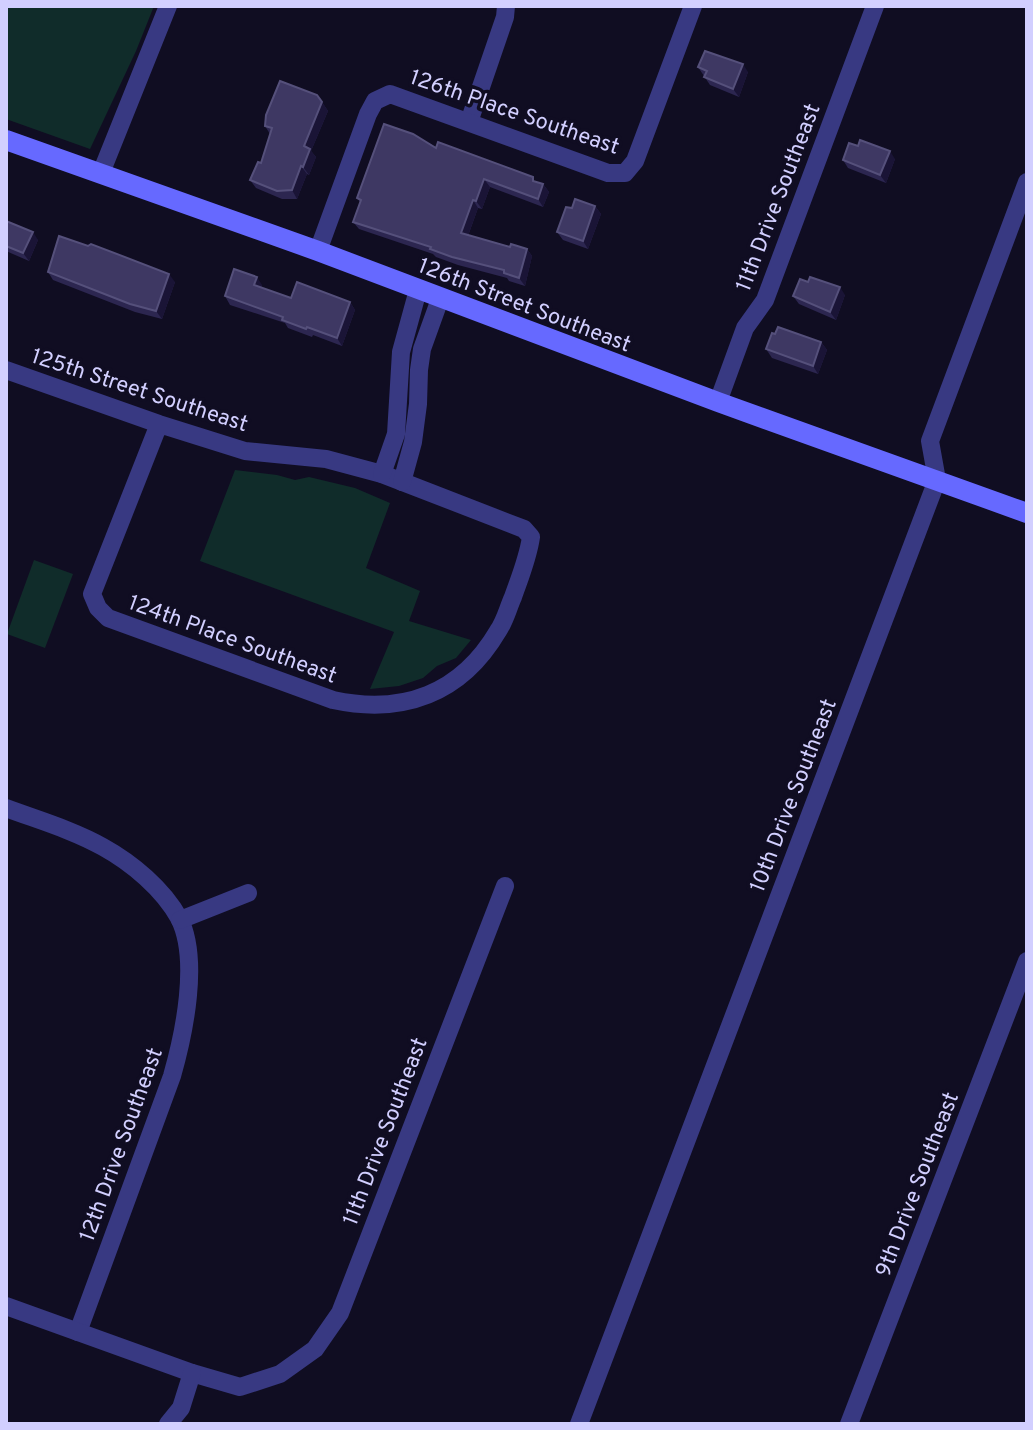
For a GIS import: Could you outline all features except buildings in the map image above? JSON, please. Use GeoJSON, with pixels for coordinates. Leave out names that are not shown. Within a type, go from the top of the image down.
{"type":"FeatureCollection","features":[{"type":"Feature","properties":{"kind":"street"},"geometry":{"type":"LineString","coordinates":[[101,173],[168,6]]}},
{"type":"Feature","properties":{"kind":"street"},"geometry":{"type":"LineString","coordinates":[[469,122],[506,6]]}},
{"type":"Feature","properties":{"kind":"street","name":"126th Place Southeast"},"geometry":{"type":"LineString","coordinates":[[318,251],[368,114],[375,101],[390,94],[608,173],[625,173],[635,161],[693,6]]}},
{"type":"Feature","properties":{"kind":"street","name":"11th Drive Southeast"},"geometry":{"type":"LineString","coordinates":[[718,402],[745,328],[765,300],[875,6]]}},
{"type":"Feature","properties":{"kind":"street","name":"126th Street Southeast"},"geometry":{"type":"LineString","coordinates":[[6,140],[318,251],[718,402],[1027,513]]}},
{"type":"Feature","properties":{"kind":"street"},"geometry":{"type":"LineString","coordinates":[[937,480],[930,441],[1027,182]]}},
{"type":"Feature","properties":{"kind":"street"},"geometry":{"type":"LineString","coordinates":[[382,474],[396,434],[401,352],[418,290]]}},
{"type":"Feature","properties":{"kind":"street"},"geometry":{"type":"LineString","coordinates":[[402,482],[415,432],[422,349],[440,299]]}},
{"type":"Feature","properties":{"kind":"street","name":"125th Street Southeast"},"geometry":{"type":"LineString","coordinates":[[6,370],[245,451],[326,459],[382,474],[512,523],[531,537]]}},
{"type":"Feature","properties":{"kind":"street","name":"124th Place Southeast"},"geometry":{"type":"LineString","coordinates":[[159,424],[92,594],[98,608],[108,618],[333,700],[386,706],[422,698],[453,681],[478,661],[500,629],[529,554],[531,537]]}},
{"type":"Feature","properties":{"kind":"street","name":"10th Drive Southeast"},"geometry":{"type":"LineString","coordinates":[[579,1424],[937,480]]}},
{"type":"Feature","properties":{"kind":"street"},"geometry":{"type":"LineString","coordinates":[[6,808],[104,847],[143,875],[180,920],[248,893]]}},
{"type":"Feature","properties":{"kind":"street","name":"11th Drive Southeast"},"geometry":{"type":"LineString","coordinates":[[6,1306],[192,1373],[240,1387],[280,1374],[315,1349],[340,1313],[505,886]]}},
{"type":"Feature","properties":{"kind":"street","name":"12th Drive Southeast"},"geometry":{"type":"LineString","coordinates":[[78,1332],[181,1045],[186,1016],[188,956],[180,920]]}},
{"type":"Feature","properties":{"kind":"street","name":"9th Drive Southeast"},"geometry":{"type":"LineString","coordinates":[[849,1424],[1027,961]]}},
{"type":"Feature","properties":{"kind":"street"},"geometry":{"type":"LineString","coordinates":[[168,1424],[181,1408],[192,1373]]}},
{"type":"Feature","properties":{"kind":"green space"},"geometry":{"type":"Polygon","coordinates":[[[6,6],[154,6],[90,149],[6,119],[6,6]]]}},
{"type":"Feature","properties":{"kind":"green space"},"geometry":{"type":"Polygon","coordinates":[[[235,470],[295,480],[309,477],[355,488],[390,503],[366,568],[420,591],[409,621],[471,640],[456,658],[437,666],[423,678],[399,686],[370,689],[394,632],[200,561],[235,470]]]}},
{"type":"Feature","properties":{"kind":"green space"},"geometry":{"type":"Polygon","coordinates":[[[34,560],[73,574],[45,648],[7,634],[34,560]]]}}]}
